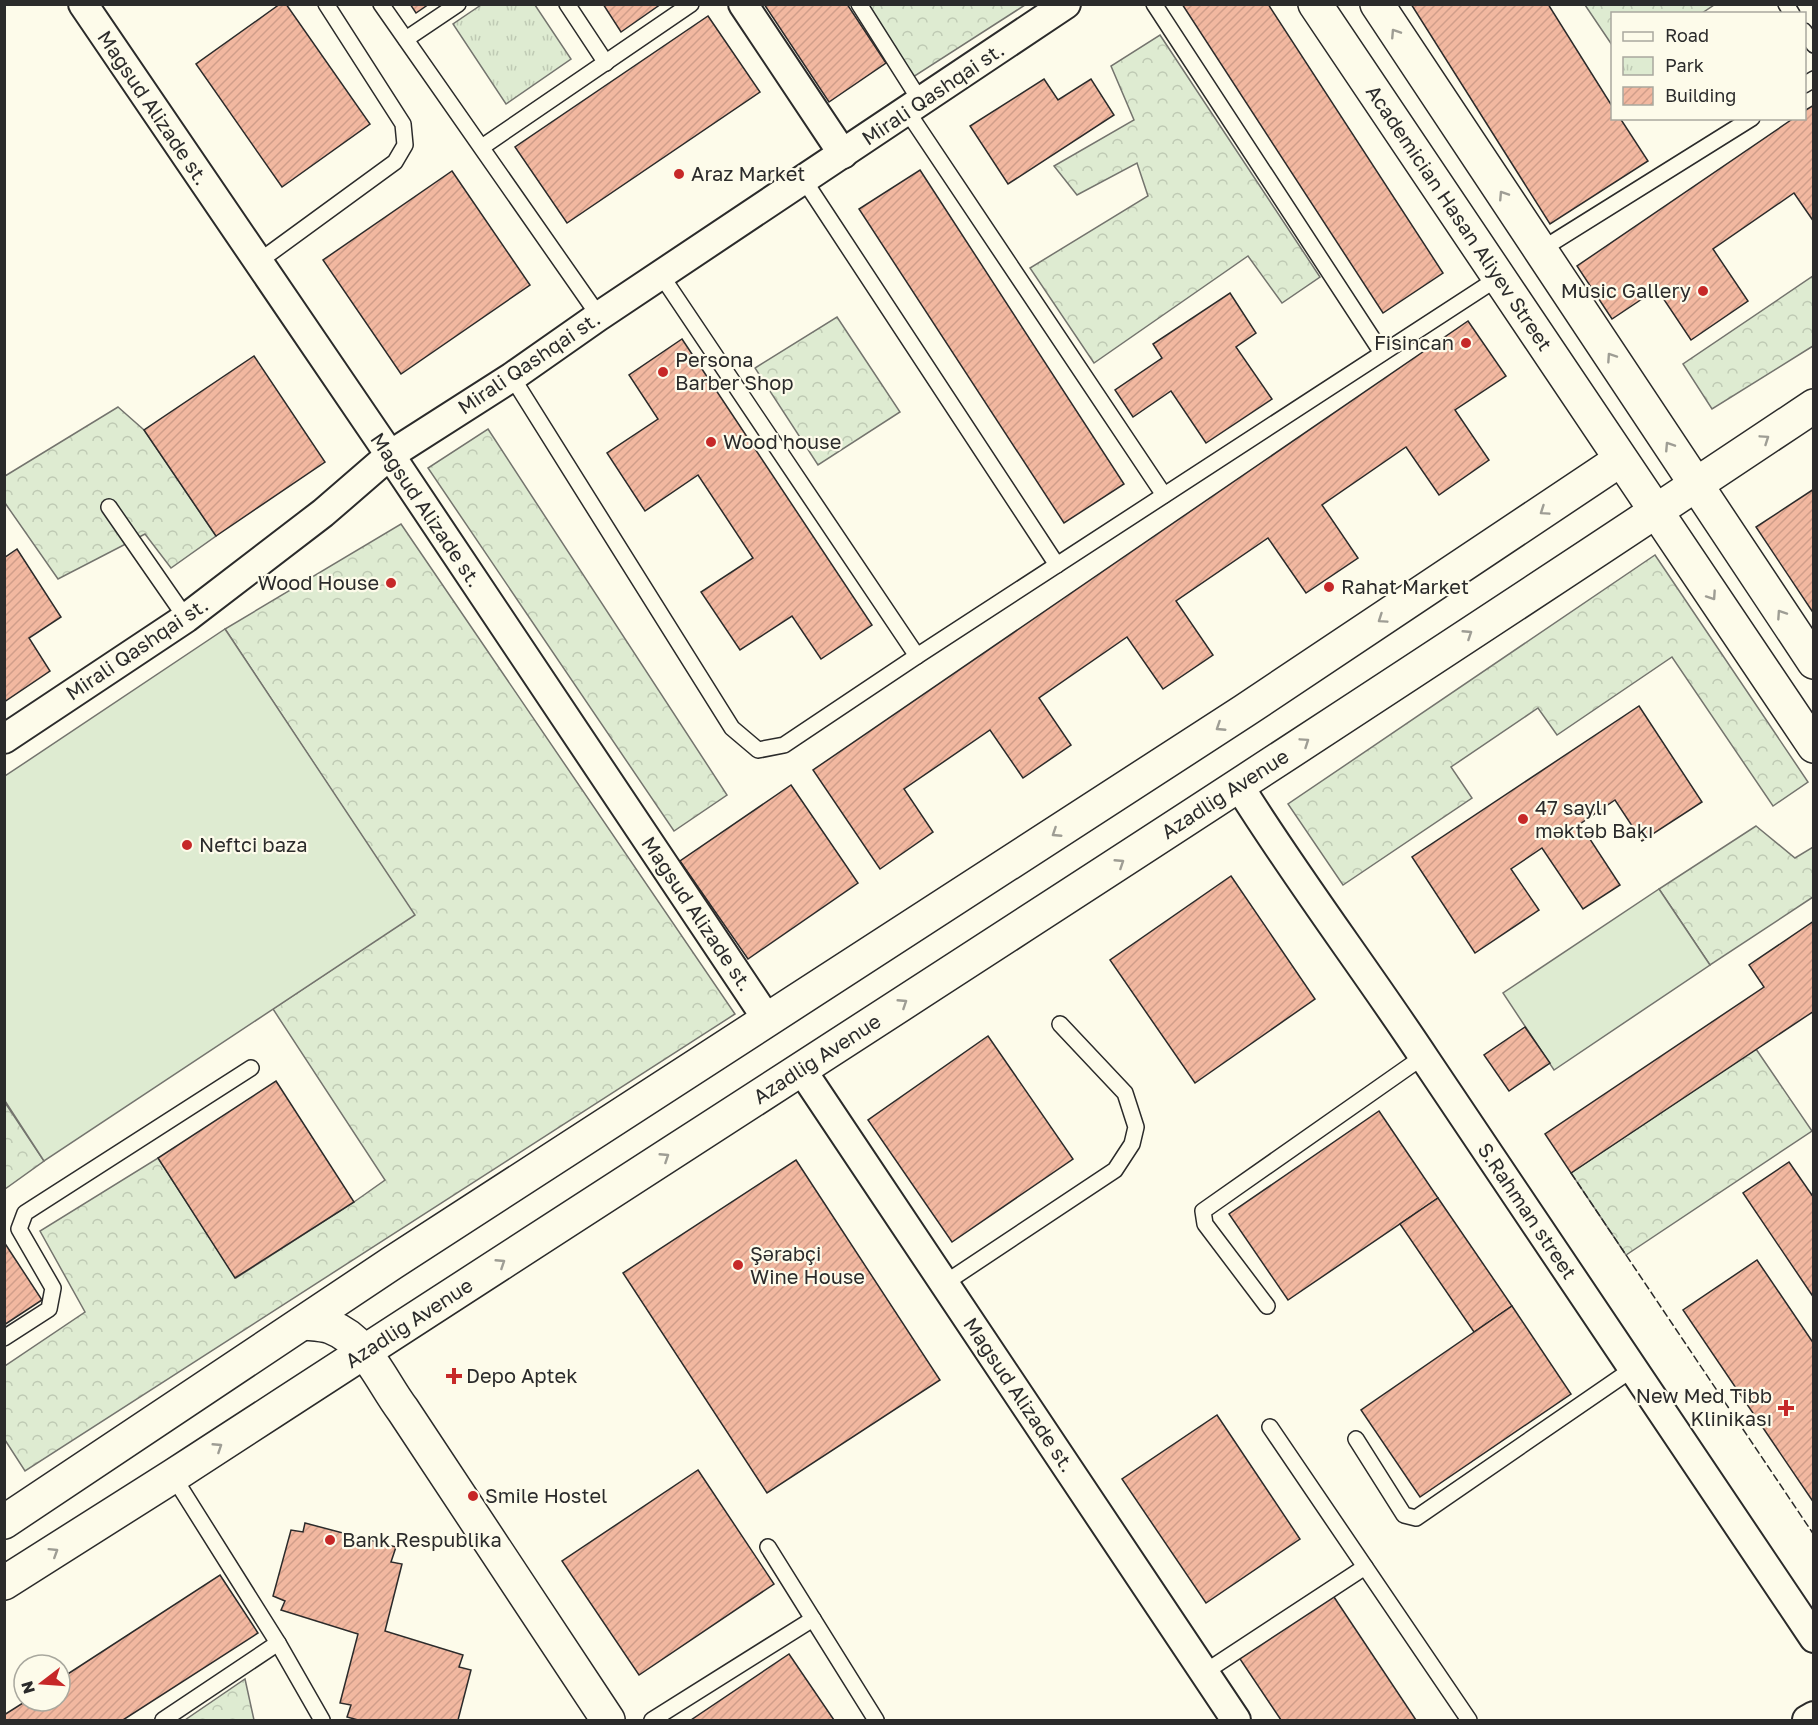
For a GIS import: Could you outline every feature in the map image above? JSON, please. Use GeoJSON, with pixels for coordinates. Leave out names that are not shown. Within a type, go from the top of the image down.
{"type":"FeatureCollection","features":[{"type":"Feature","properties":{"kind":"main road","name":"Academician Hasan Aliyev Street"},"geometry":{"type":"LineString","coordinates":[[1315,4],[1655,513],[1814,746]]}},
{"type":"Feature","properties":{"kind":"main road"},"geometry":{"type":"LineString","coordinates":[[1377,4],[1644,406],[1706,478],[1719,522],[1814,662]]}},
{"type":"Feature","properties":{"kind":"main road"},"geometry":{"type":"LineString","coordinates":[[1706,478],[1814,406]]}},
{"type":"Feature","properties":{"kind":"main road"},"geometry":{"type":"LineString","coordinates":[[6,1518],[392,1263],[1244,711],[1620,460]]}},
{"type":"Feature","properties":{"kind":"main road","name":"Azadlig Avenue"},"geometry":{"type":"LineString","coordinates":[[4,1583],[1239,786],[1706,478]]}},
{"type":"Feature","properties":{"kind":"main road"},"geometry":{"type":"LineString","coordinates":[[303,1323],[328,1326],[355,1342],[364,1352],[389,1393],[403,1410],[608,1720]]}},
{"type":"Feature","properties":{"kind":"street","name":"Magsud Alizade st."},"geometry":{"type":"LineString","coordinates":[[83,4],[390,455],[767,1019]]}},
{"type":"Feature","properties":{"kind":"street"},"geometry":{"type":"LineString","coordinates":[[743,4],[843,154]]}},
{"type":"Feature","properties":{"kind":"street","name":"Mirali Qashqai st."},"geometry":{"type":"LineString","coordinates":[[4,739],[186,618],[322,513],[390,455],[512,376],[1066,4]]}},
{"type":"Feature","properties":{"kind":"street","name":"S.Rahman street"},"geometry":{"type":"LineString","coordinates":[[1239,786],[1424,1056],[1814,1638]]}},
{"type":"Feature","properties":{"kind":"street","name":"Magsud Alizade st."},"geometry":{"type":"LineString","coordinates":[[801,1069],[1236,1720]]}},
{"type":"Feature","properties":{"kind":"street"},"geometry":{"type":"LineString","coordinates":[[1807,1720],[1814,1716]]}},
{"type":"Feature","properties":{"kind":"lane"},"geometry":{"type":"LineString","coordinates":[[258,262],[395,162],[405,145],[404,124],[326,4]]}},
{"type":"Feature","properties":{"kind":"lane"},"geometry":{"type":"LineString","coordinates":[[381,4],[599,316]]}},
{"type":"Feature","properties":{"kind":"lane"},"geometry":{"type":"LineString","coordinates":[[406,39],[458,4]]}},
{"type":"Feature","properties":{"kind":"lane"},"geometry":{"type":"LineString","coordinates":[[567,4],[606,63]]}},
{"type":"Feature","properties":{"kind":"lane"},"geometry":{"type":"LineString","coordinates":[[482,147],[691,4]]}},
{"type":"Feature","properties":{"kind":"lane"},"geometry":{"type":"LineString","coordinates":[[859,4],[914,106],[1164,495]]}},
{"type":"Feature","properties":{"kind":"lane"},"geometry":{"type":"LineString","coordinates":[[1154,4],[1382,353]]}},
{"type":"Feature","properties":{"kind":"lane"},"geometry":{"type":"LineString","coordinates":[[1539,250],[1749,120]]}},
{"type":"Feature","properties":{"kind":"lane"},"geometry":{"type":"LineString","coordinates":[[804,180],[1057,565]]}},
{"type":"Feature","properties":{"kind":"lane"},"geometry":{"type":"LineString","coordinates":[[661,275],[917,656]]}},
{"type":"Feature","properties":{"kind":"lane"},"geometry":{"type":"LineString","coordinates":[[512,376],[732,728],[758,750],[784,745],[1498,278]]}},
{"type":"Feature","properties":{"kind":"lane"},"geometry":{"type":"LineString","coordinates":[[109,507],[186,618]]}},
{"type":"Feature","properties":{"kind":"lane"},"geometry":{"type":"LineString","coordinates":[[945,1283],[1114,1170],[1132,1144],[1136,1127],[1125,1093],[1060,1024]]}},
{"type":"Feature","properties":{"kind":"lane"},"geometry":{"type":"LineString","coordinates":[[1267,1306],[1205,1224],[1203,1211],[1424,1056]]}},
{"type":"Feature","properties":{"kind":"lane"},"geometry":{"type":"LineString","coordinates":[[4,1338],[49,1309],[53,1288],[19,1229],[25,1213],[251,1068]]}},
{"type":"Feature","properties":{"kind":"lane"},"geometry":{"type":"LineString","coordinates":[[1356,1439],[1404,1515],[1416,1518],[1634,1368]]}},
{"type":"Feature","properties":{"kind":"lane"},"geometry":{"type":"LineString","coordinates":[[1270,1427],[1469,1720]]}},
{"type":"Feature","properties":{"kind":"lane"},"geometry":{"type":"LineString","coordinates":[[173,1476],[278,1642],[322,1720]]}},
{"type":"Feature","properties":{"kind":"lane"},"geometry":{"type":"LineString","coordinates":[[768,1547],[876,1720]]}},
{"type":"Feature","properties":{"kind":"lane"},"geometry":{"type":"LineString","coordinates":[[1205,1672],[1365,1567]]}},
{"type":"Feature","properties":{"kind":"lane"},"geometry":{"type":"LineString","coordinates":[[652,1720],[813,1619]]}},
{"type":"Feature","properties":{"kind":"lane"},"geometry":{"type":"LineString","coordinates":[[163,1720],[278,1642]]}},
{"type":"Feature","properties":{"kind":"green space"},"geometry":{"type":"Polygon","coordinates":[[[481,5],[535,5],[571,59],[506,104],[453,24],[481,5]]]}},
{"type":"Feature","properties":{"kind":"green space"},"geometry":{"type":"Polygon","coordinates":[[[864,5],[1025,5],[910,79],[864,5]]]}},
{"type":"Feature","properties":{"kind":"green space"},"geometry":{"type":"Polygon","coordinates":[[[1585,5],[1714,5],[1704,12],[1611,12],[1611,44],[1585,5]]]}},
{"type":"Feature","properties":{"kind":"green space"},"geometry":{"type":"Polygon","coordinates":[[[1160,35],[1320,277],[1282,303],[1248,256],[1094,363],[1030,268],[1148,196],[1137,163],[1077,195],[1054,166],[1134,120],[1111,66],[1160,35]]]}},
{"type":"Feature","properties":{"kind":"green space"},"geometry":{"type":"Polygon","coordinates":[[[1813,276],[1813,346],[1712,409],[1683,364],[1813,276]]]}},
{"type":"Feature","properties":{"kind":"green space"},"geometry":{"type":"Polygon","coordinates":[[[837,317],[900,412],[818,465],[755,368],[837,317]]]}},
{"type":"Feature","properties":{"kind":"green space"},"geometry":{"type":"Polygon","coordinates":[[[118,407],[144,430],[216,536],[171,568],[145,534],[58,579],[5,503],[5,476],[118,407]]]}},
{"type":"Feature","properties":{"kind":"green space"},"geometry":{"type":"Polygon","coordinates":[[[488,429],[727,795],[674,831],[428,468],[488,429]]]}},
{"type":"Feature","properties":{"kind":"green space"},"geometry":{"type":"Polygon","coordinates":[[[401,524],[735,1014],[25,1471],[5,1440],[5,1366],[85,1312],[40,1231],[158,1158],[236,1278],[385,1180],[273,1009],[414,915],[225,629],[401,524]]]}},
{"type":"Feature","properties":{"kind":"green space"},"geometry":{"type":"Polygon","coordinates":[[[1655,555],[1808,782],[1773,806],[1672,657],[1557,735],[1538,708],[1451,767],[1472,798],[1343,885],[1288,804],[1655,555]]]}},
{"type":"Feature","properties":{"kind":"green space","name":"Neftci baza"},"geometry":{"type":"Polygon","coordinates":[[[225,629],[415,915],[44,1161],[5,1101],[5,776],[225,629]]]}},
{"type":"Feature","properties":{"kind":"green space"},"geometry":{"type":"Polygon","coordinates":[[[1756,826],[1795,858],[1813,847],[1813,897],[1710,965],[1659,889],[1756,826]]]}},
{"type":"Feature","properties":{"kind":"green space"},"geometry":{"type":"Polygon","coordinates":[[[1659,889],[1710,965],[1554,1070],[1503,993],[1659,889]]]}},
{"type":"Feature","properties":{"kind":"green space"},"geometry":{"type":"Polygon","coordinates":[[[1756,1049],[1812,1131],[1626,1255],[1571,1173],[1756,1049]]]}},
{"type":"Feature","properties":{"kind":"green space"},"geometry":{"type":"Polygon","coordinates":[[[4,1101],[44,1161],[5,1189],[4,1189],[4,1101]]]}},
{"type":"Feature","properties":{"kind":"green space"},"geometry":{"type":"Polygon","coordinates":[[[245,1679],[254,1720],[185,1720],[245,1679]]]}},
{"type":"Feature","properties":{"kind":"building"},"geometry":{"type":"Polygon","coordinates":[[[280,4],[286,4],[370,124],[282,187],[196,64],[280,4]]]}},
{"type":"Feature","properties":{"kind":"building"},"geometry":{"type":"Polygon","coordinates":[[[410,4],[429,4],[416,13],[410,4]]]}},
{"type":"Feature","properties":{"kind":"building"},"geometry":{"type":"Polygon","coordinates":[[[603,4],[661,4],[621,32],[603,4]]]}},
{"type":"Feature","properties":{"kind":"building"},"geometry":{"type":"Polygon","coordinates":[[[764,4],[847,4],[886,63],[829,102],[764,4]]]}},
{"type":"Feature","properties":{"kind":"building"},"geometry":{"type":"Polygon","coordinates":[[[1182,4],[1268,4],[1443,273],[1383,313],[1182,4]]]}},
{"type":"Feature","properties":{"kind":"building"},"geometry":{"type":"Polygon","coordinates":[[[1411,4],[1548,4],[1611,104],[1611,120],[1621,120],[1648,161],[1550,224],[1411,4]]]}},
{"type":"Feature","properties":{"kind":"building"},"geometry":{"type":"Polygon","coordinates":[[[708,16],[760,92],[567,223],[515,147],[708,16]]]}},
{"type":"Feature","properties":{"kind":"building"},"geometry":{"type":"Polygon","coordinates":[[[1044,79],[1058,100],[1091,79],[1114,115],[1008,184],[970,126],[1044,79]]]}},
{"type":"Feature","properties":{"kind":"building"},"geometry":{"type":"Polygon","coordinates":[[[1814,105],[1814,222],[1794,193],[1713,249],[1748,301],[1691,340],[1657,289],[1612,319],[1577,266],[1791,120],[1806,120],[1806,110],[1814,105]]]}},
{"type":"Feature","properties":{"kind":"building"},"geometry":{"type":"Polygon","coordinates":[[[920,170],[1124,484],[1064,523],[859,209],[920,170]]]}},
{"type":"Feature","properties":{"kind":"building"},"geometry":{"type":"Polygon","coordinates":[[[452,171],[530,285],[401,374],[323,260],[452,171]]]}},
{"type":"Feature","properties":{"kind":"building"},"geometry":{"type":"Polygon","coordinates":[[[1230,293],[1256,333],[1236,347],[1272,399],[1206,443],[1171,391],[1133,417],[1115,390],[1162,358],[1153,344],[1230,293]]]}},
{"type":"Feature","properties":{"kind":"building"},"geometry":{"type":"Polygon","coordinates":[[[1468,321],[1506,376],[1455,410],[1489,460],[1439,495],[1406,447],[1322,505],[1358,558],[1306,593],[1268,538],[1176,601],[1213,655],[1163,689],[1127,637],[1039,698],[1071,745],[1023,778],[990,730],[904,789],[933,832],[880,869],[813,770],[1468,321]]]}},
{"type":"Feature","properties":{"kind":"building"},"geometry":{"type":"Polygon","coordinates":[[[682,339],[872,625],[821,659],[792,616],[740,650],[701,592],[753,558],[698,475],[645,511],[607,453],[658,419],[629,375],[682,339]]]}},
{"type":"Feature","properties":{"kind":"building"},"geometry":{"type":"Polygon","coordinates":[[[254,356],[325,462],[216,536],[144,430],[254,356]]]}},
{"type":"Feature","properties":{"kind":"building"},"geometry":{"type":"Polygon","coordinates":[[[1814,489],[1814,614],[1756,527],[1814,489]]]}},
{"type":"Feature","properties":{"kind":"building"},"geometry":{"type":"Polygon","coordinates":[[[17,549],[61,617],[29,638],[50,671],[4,702],[4,558],[17,549]]]}},
{"type":"Feature","properties":{"kind":"building"},"geometry":{"type":"Polygon","coordinates":[[[1639,706],[1702,802],[1642,841],[1615,800],[1580,824],[1620,885],[1583,909],[1542,848],[1511,869],[1539,910],[1475,953],[1412,857],[1639,706]]]}},
{"type":"Feature","properties":{"kind":"building"},"geometry":{"type":"Polygon","coordinates":[[[791,785],[858,883],[748,959],[680,861],[791,785]]]}},
{"type":"Feature","properties":{"kind":"building"},"geometry":{"type":"Polygon","coordinates":[[[1231,876],[1315,999],[1195,1083],[1110,960],[1231,876]]]}},
{"type":"Feature","properties":{"kind":"building"},"geometry":{"type":"Polygon","coordinates":[[[1814,921],[1814,1011],[1571,1173],[1545,1134],[1764,987],[1749,965],[1814,921]]]}},
{"type":"Feature","properties":{"kind":"building"},"geometry":{"type":"Polygon","coordinates":[[[1525,1027],[1550,1063],[1509,1091],[1484,1055],[1525,1027]]]}},
{"type":"Feature","properties":{"kind":"building"},"geometry":{"type":"Polygon","coordinates":[[[988,1036],[1073,1159],[952,1242],[868,1120],[988,1036]]]}},
{"type":"Feature","properties":{"kind":"building"},"geometry":{"type":"Polygon","coordinates":[[[276,1081],[354,1202],[235,1278],[158,1158],[276,1081]]]}},
{"type":"Feature","properties":{"kind":"building"},"geometry":{"type":"Polygon","coordinates":[[[1379,1111],[1438,1198],[1288,1300],[1229,1214],[1379,1111]]]}},
{"type":"Feature","properties":{"kind":"building"},"geometry":{"type":"Polygon","coordinates":[[[796,1160],[940,1380],[767,1493],[623,1273],[796,1160]]]}},
{"type":"Feature","properties":{"kind":"building"},"geometry":{"type":"Polygon","coordinates":[[[1789,1162],[1814,1198],[1814,1298],[1743,1193],[1789,1162]]]}},
{"type":"Feature","properties":{"kind":"building"},"geometry":{"type":"Polygon","coordinates":[[[1438,1198],[1512,1306],[1474,1332],[1400,1224],[1438,1198]]]}},
{"type":"Feature","properties":{"kind":"building"},"geometry":{"type":"Polygon","coordinates":[[[4,1242],[42,1300],[4,1325],[4,1242]]]}},
{"type":"Feature","properties":{"kind":"building"},"geometry":{"type":"Polygon","coordinates":[[[1757,1260],[1814,1344],[1814,1503],[1683,1310],[1757,1260]]]}},
{"type":"Feature","properties":{"kind":"building"},"geometry":{"type":"Polygon","coordinates":[[[1512,1306],[1571,1394],[1420,1497],[1361,1410],[1512,1306]]]}},
{"type":"Feature","properties":{"kind":"building"},"geometry":{"type":"Polygon","coordinates":[[[1217,1415],[1300,1539],[1206,1603],[1122,1479],[1217,1415]]]}},
{"type":"Feature","properties":{"kind":"building"},"geometry":{"type":"Polygon","coordinates":[[[698,1470],[774,1584],[639,1675],[562,1561],[698,1470]]]}},
{"type":"Feature","properties":{"kind":"building"},"geometry":{"type":"Polygon","coordinates":[[[305,1523],[396,1547],[391,1562],[402,1564],[385,1631],[463,1655],[459,1667],[471,1670],[458,1720],[358,1720],[347,1717],[351,1705],[340,1703],[358,1634],[281,1610],[285,1601],[273,1596],[291,1530],[303,1532],[305,1523]]]}},
{"type":"Feature","properties":{"kind":"building"},"geometry":{"type":"Polygon","coordinates":[[[220,1575],[258,1633],[123,1720],[4,1720],[4,1715],[12,1710],[12,1713],[72,1713],[72,1671],[220,1575]]]}},
{"type":"Feature","properties":{"kind":"building"},"geometry":{"type":"Polygon","coordinates":[[[1330,1591],[1416,1720],[1281,1720],[1236,1653],[1330,1591]]]}},
{"type":"Feature","properties":{"kind":"building"},"geometry":{"type":"Polygon","coordinates":[[[789,1654],[834,1720],[691,1720],[789,1654]]]}},
{"type":"Feature","properties":{"kind":"fence"},"geometry":{"type":"LineString","coordinates":[[1571,1173],[1814,1535]]}},
{"type":"Feature","properties":{"kind":"place","name":"Araz Market"},"geometry":{"type":"Point","coordinates":[679,174]}},
{"type":"Feature","properties":{"kind":"place","name":"Music Gallery"},"geometry":{"type":"Point","coordinates":[1703,291]}},
{"type":"Feature","properties":{"kind":"place","name":"Fisincan"},"geometry":{"type":"Point","coordinates":[1466,343]}},
{"type":"Feature","properties":{"kind":"place","name":"Persona Barber Shop"},"geometry":{"type":"Point","coordinates":[663,372]}},
{"type":"Feature","properties":{"kind":"place","name":"Wood house"},"geometry":{"type":"Point","coordinates":[711,442]}},
{"type":"Feature","properties":{"kind":"place","name":"Wood House"},"geometry":{"type":"Point","coordinates":[391,583]}},
{"type":"Feature","properties":{"kind":"place","name":"Rahat Market"},"geometry":{"type":"Point","coordinates":[1329,587]}},
{"type":"Feature","properties":{"kind":"place","name":"47 saylı məktəb Bakı"},"geometry":{"type":"Point","coordinates":[1523,819]}},
{"type":"Feature","properties":{"kind":"place","name":"Neftci baza"},"geometry":{"type":"Point","coordinates":[187,845]}},
{"type":"Feature","properties":{"kind":"place","name":"Şərabçi Wine House"},"geometry":{"type":"Point","coordinates":[738,1265]}},
{"type":"Feature","properties":{"kind":"place","name":"Depo Aptek"},"geometry":{"type":"Point","coordinates":[454,1376]}},
{"type":"Feature","properties":{"kind":"place","name":"New Med Tibb Klinikası"},"geometry":{"type":"Point","coordinates":[1786,1408]}},
{"type":"Feature","properties":{"kind":"place","name":"Smile Hostel"},"geometry":{"type":"Point","coordinates":[473,1496]}},
{"type":"Feature","properties":{"kind":"place","name":"Bank Respublika"},"geometry":{"type":"Point","coordinates":[330,1540]}}]}
